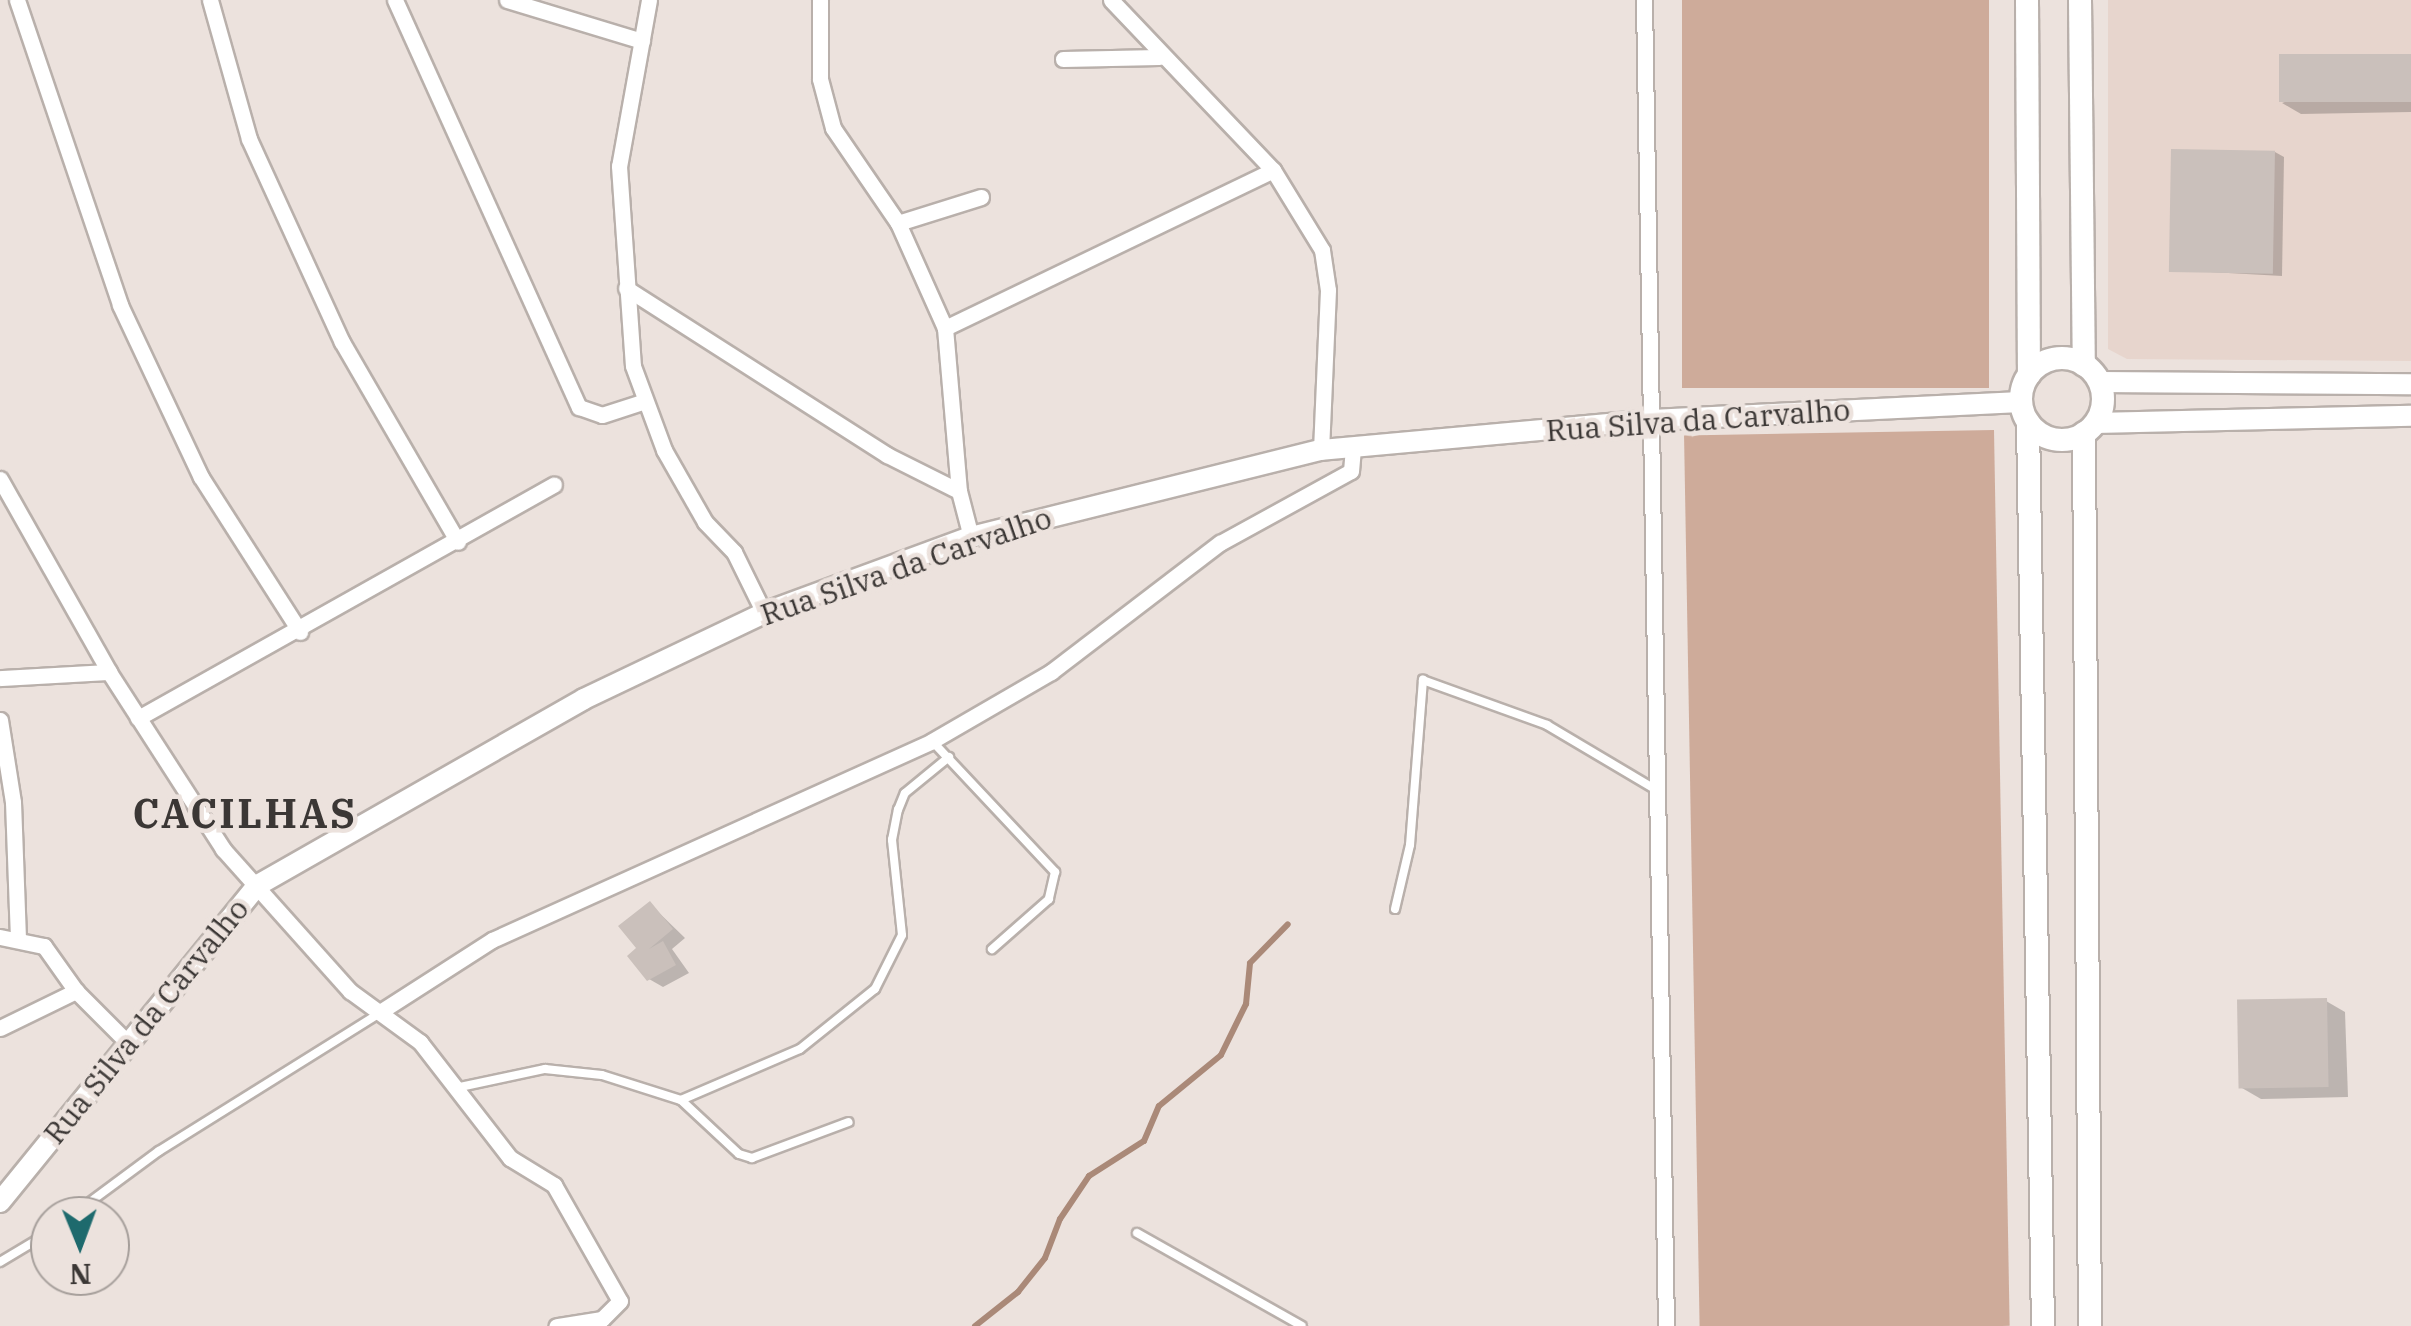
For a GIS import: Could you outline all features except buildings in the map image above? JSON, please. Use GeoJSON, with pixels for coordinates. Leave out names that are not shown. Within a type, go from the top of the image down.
{"type":"FeatureCollection","features":[{"type":"Feature","properties":{"kind":"main road"},"geometry":{"type":"LineString","coordinates":[[2026,0],[2029,375],[2025,412],[2043,1326]]}},
{"type":"Feature","properties":{"kind":"main road"},"geometry":{"type":"LineString","coordinates":[[2080,0],[2091,374],[2102,408],[2089,428],[2090,1326]]}},
{"type":"Feature","properties":{"kind":"main road"},"geometry":{"type":"LineString","coordinates":[[2029,375],[2051,360],[2091,374]]}},
{"type":"Feature","properties":{"kind":"main road"},"geometry":{"type":"LineString","coordinates":[[2025,412],[2057,440],[2089,428]]}},
{"type":"Feature","properties":{"kind":"street"},"geometry":{"type":"LineString","coordinates":[[17,0],[120,305],[201,477],[300,632]]}},
{"type":"Feature","properties":{"kind":"street"},"geometry":{"type":"LineString","coordinates":[[210,0],[249,139],[342,342],[458,542]]}},
{"type":"Feature","properties":{"kind":"street"},"geometry":{"type":"LineString","coordinates":[[395,0],[579,407],[602,416],[645,401]]}},
{"type":"Feature","properties":{"kind":"street"},"geometry":{"type":"LineString","coordinates":[[507,0],[642,41]]}},
{"type":"Feature","properties":{"kind":"street"},"geometry":{"type":"LineString","coordinates":[[649,0],[618,166],[633,366],[680,479],[705,522],[734,552],[764,613]]}},
{"type":"Feature","properties":{"kind":"street"},"geometry":{"type":"LineString","coordinates":[[820,0],[820,78],[833,128],[898,223],[945,328],[959,491],[971,537]]}},
{"type":"Feature","properties":{"kind":"street"},"geometry":{"type":"LineString","coordinates":[[1110,0],[1159,57],[1274,170],[1322,250],[1328,290],[1321,450]]}},
{"type":"Feature","properties":{"kind":"street"},"geometry":{"type":"LineString","coordinates":[[1644,0],[1654,788],[1666,1326]]}},
{"type":"Feature","properties":{"kind":"street"},"geometry":{"type":"LineString","coordinates":[[1063,59],[1159,57]]}},
{"type":"Feature","properties":{"kind":"street"},"geometry":{"type":"LineString","coordinates":[[945,328],[1274,170]]}},
{"type":"Feature","properties":{"kind":"street"},"geometry":{"type":"LineString","coordinates":[[898,223],[981,196]]}},
{"type":"Feature","properties":{"kind":"street"},"geometry":{"type":"LineString","coordinates":[[626,288],[887,455],[959,491]]}},
{"type":"Feature","properties":{"kind":"street"},"geometry":{"type":"LineString","coordinates":[[2091,374],[2411,384]]}},
{"type":"Feature","properties":{"kind":"street","name":"Rua Silva da Carvalho"},"geometry":{"type":"LineString","coordinates":[[0,1202],[126,1041],[258,885],[552,716],[764,613],[971,537],[1321,450],[1651,420],[2025,412]]}},
{"type":"Feature","properties":{"kind":"street"},"geometry":{"type":"LineString","coordinates":[[2089,428],[2411,416]]}},
{"type":"Feature","properties":{"kind":"street"},"geometry":{"type":"LineString","coordinates":[[384,1010],[492,940],[932,742],[1051,672],[1220,543],[1351,471],[1354,447]]}},
{"type":"Feature","properties":{"kind":"street"},"geometry":{"type":"LineString","coordinates":[[0,480],[109,672],[223,849],[350,990],[384,1010],[460,1087],[510,1158],[554,1186],[618,1292],[614,1311],[602,1319],[557,1326]]}},
{"type":"Feature","properties":{"kind":"street"},"geometry":{"type":"LineString","coordinates":[[138,718],[300,632],[554,485]]}},
{"type":"Feature","properties":{"kind":"street"},"geometry":{"type":"LineString","coordinates":[[0,678],[109,672]]}},
{"type":"Feature","properties":{"kind":"street"},"geometry":{"type":"LineString","coordinates":[[0,720],[13,802],[18,940]]}},
{"type":"Feature","properties":{"kind":"street"},"geometry":{"type":"LineString","coordinates":[[0,937],[44,946],[76,991],[126,1041]]}},
{"type":"Feature","properties":{"kind":"street"},"geometry":{"type":"LineString","coordinates":[[0,1028],[76,991]]}},
{"type":"Feature","properties":{"kind":"lane"},"geometry":{"type":"LineString","coordinates":[[1396,908],[1410,845],[1423,680],[1547,725],[1654,788]]}},
{"type":"Feature","properties":{"kind":"lane"},"geometry":{"type":"LineString","coordinates":[[932,742],[1055,872],[1049,899],[992,949]]}},
{"type":"Feature","properties":{"kind":"lane"},"geometry":{"type":"LineString","coordinates":[[680,1100],[800,1049],[875,989],[902,936],[892,840],[898,810],[905,794],[949,757]]}},
{"type":"Feature","properties":{"kind":"lane"},"geometry":{"type":"LineString","coordinates":[[98,1196],[160,1151],[384,1010]]}},
{"type":"Feature","properties":{"kind":"lane"},"geometry":{"type":"LineString","coordinates":[[460,1087],[573,1068],[680,1100],[752,1158],[849,1122]]}},
{"type":"Feature","properties":{"kind":"lane"},"geometry":{"type":"LineString","coordinates":[[1137,1233],[1302,1326]]}},
{"type":"Feature","properties":{"kind":"lane"},"geometry":{"type":"LineString","coordinates":[[0,1262],[30,1244]]}},
{"type":"Feature","properties":{"kind":"shaded area"},"geometry":{"type":"Polygon","coordinates":[[[1682,0],[1989,0],[1989,388],[1682,388],[1682,0]]]}},
{"type":"Feature","properties":{"kind":"shaded area"},"geometry":{"type":"Polygon","coordinates":[[[2108,0],[2411,0],[2411,361],[2127,359],[2108,349],[2108,0]]]}},
{"type":"Feature","properties":{"kind":"shaded area"},"geometry":{"type":"Polygon","coordinates":[[[1994,430],[2010,1326],[1700,1326],[1684,435],[1994,430]]]}},
{"type":"Feature","properties":{"kind":"waterway"},"geometry":{"type":"LineString","coordinates":[[975,1326],[1018,1292],[1045,1258],[1060,1219],[1089,1176],[1144,1141],[1159,1106],[1221,1055],[1246,1004],[1250,963],[1288,924]]}},
{"type":"Feature","properties":{"kind":"district","name":"CACILHAS"},"geometry":{"type":"Point","coordinates":[245,813]}}]}
